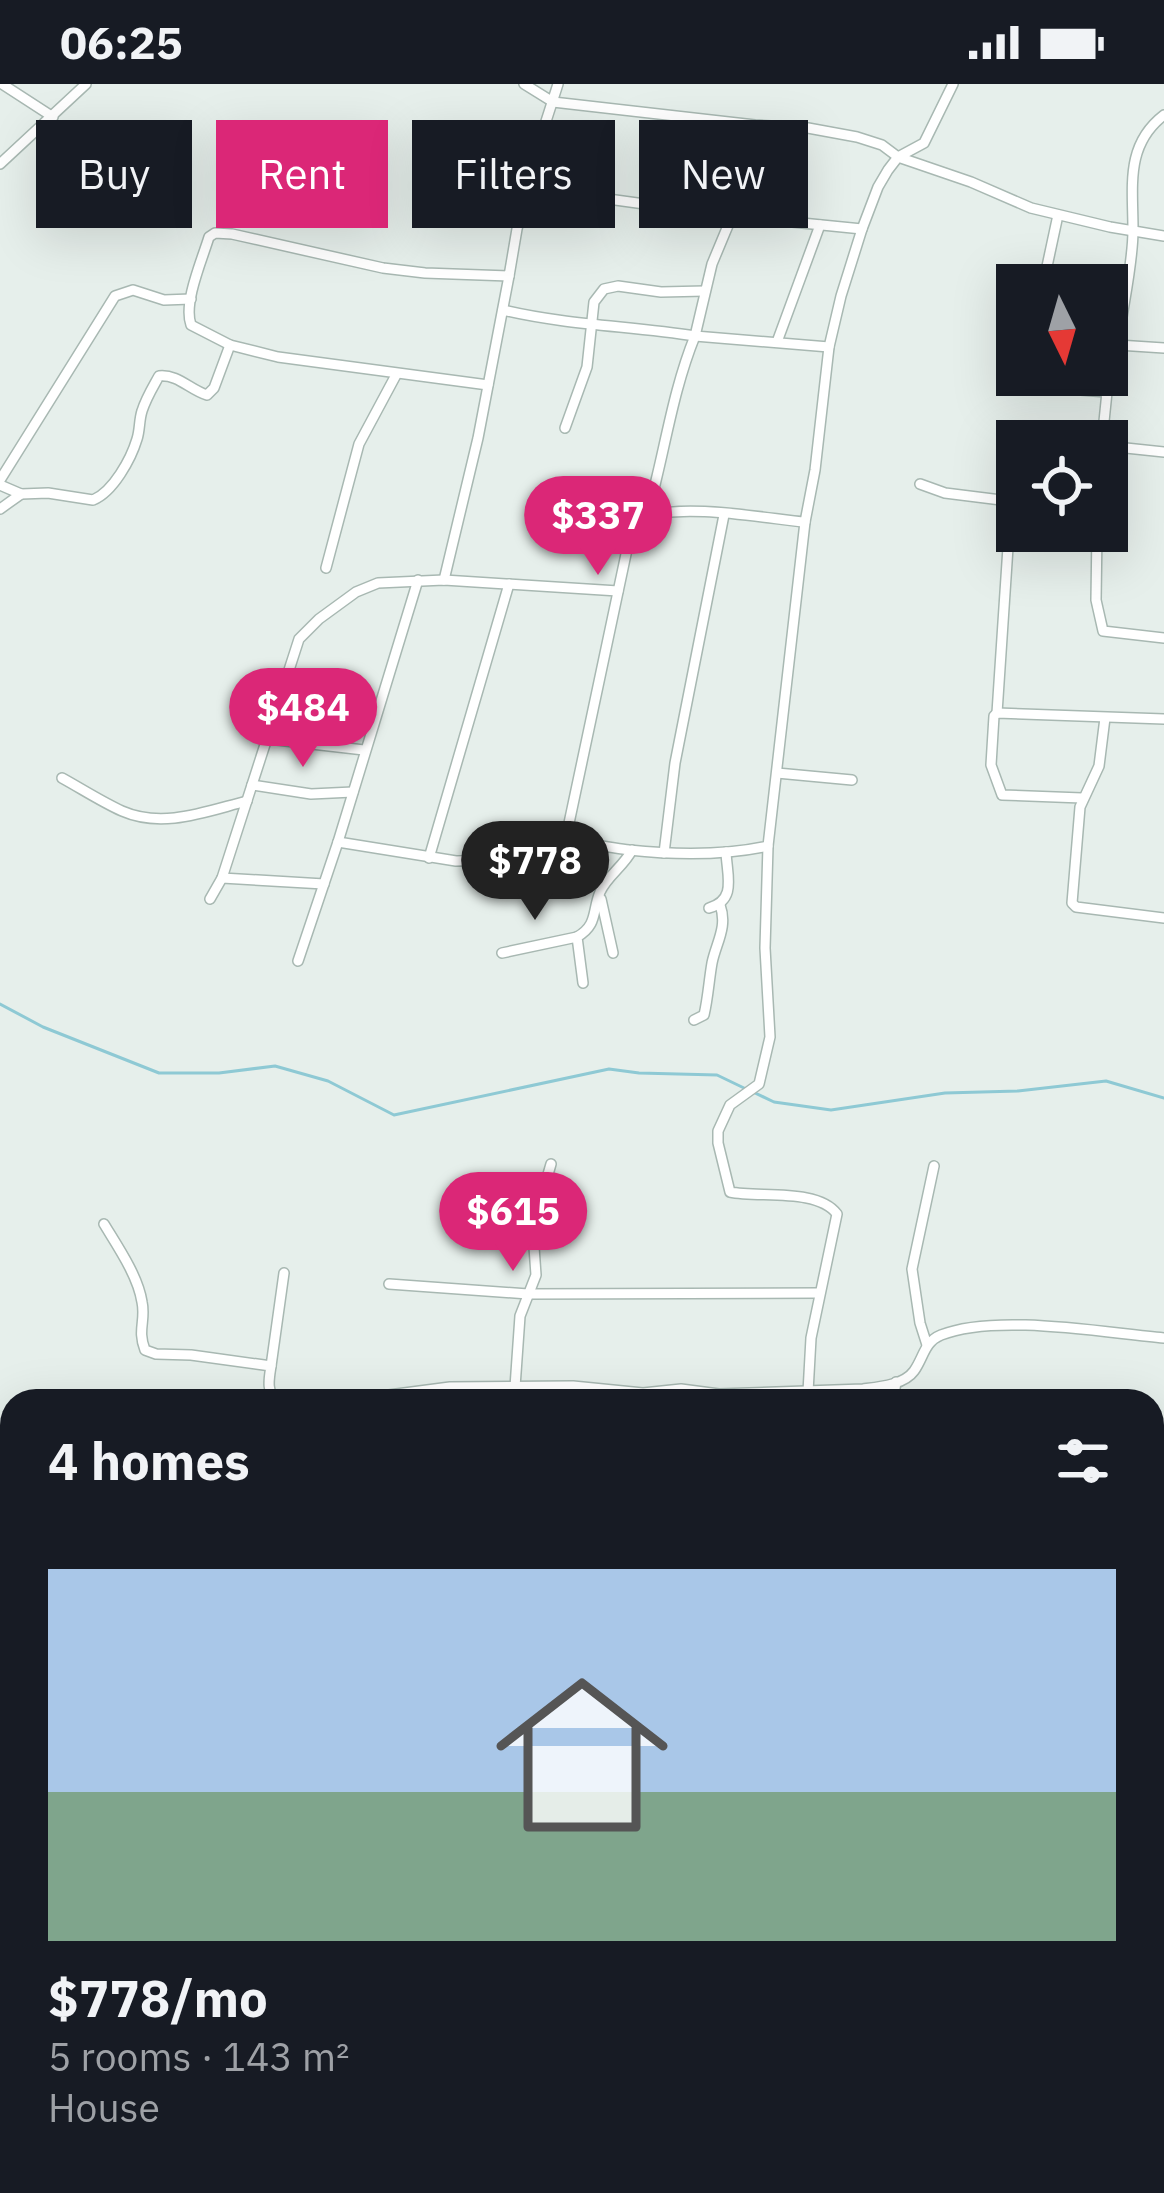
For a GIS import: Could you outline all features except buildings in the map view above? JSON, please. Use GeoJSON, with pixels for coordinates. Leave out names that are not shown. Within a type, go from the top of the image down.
{"type":"FeatureCollection","features":[{"type":"Feature","properties":{"kind":"street"},"geometry":{"type":"LineString","coordinates":[[2,84],[53,117]]}},
{"type":"Feature","properties":{"kind":"street"},"geometry":{"type":"LineString","coordinates":[[0,164],[86,84]]}},
{"type":"Feature","properties":{"kind":"street"},"geometry":{"type":"LineString","coordinates":[[524,84],[553,102],[856,137],[1031,208],[1164,236]]}},
{"type":"Feature","properties":{"kind":"street"},"geometry":{"type":"LineString","coordinates":[[546,120],[558,84]]}},
{"type":"Feature","properties":{"kind":"street"},"geometry":{"type":"LineString","coordinates":[[808,1389],[811,1338],[837,1214],[830,1205],[814,1199],[730,1192],[718,1131],[730,1106],[758,1084],[770,1037],[765,948],[768,845],[829,346],[878,187],[898,157],[924,143],[953,84]]}},
{"type":"Feature","properties":{"kind":"street"},"geometry":{"type":"LineString","coordinates":[[1128,269],[1133,231],[1131,182],[1144,133],[1164,115]]}},
{"type":"Feature","properties":{"kind":"street"},"geometry":{"type":"LineString","coordinates":[[1047,264],[1058,214]]}},
{"type":"Feature","properties":{"kind":"street"},"geometry":{"type":"LineString","coordinates":[[808,223],[862,230]]}},
{"type":"Feature","properties":{"kind":"street"},"geometry":{"type":"LineString","coordinates":[[777,343],[820,224]]}},
{"type":"Feature","properties":{"kind":"street"},"geometry":{"type":"LineString","coordinates":[[445,580],[519,228]]}},
{"type":"Feature","properties":{"kind":"street"},"geometry":{"type":"LineString","coordinates":[[646,519],[675,394],[726,228]]}},
{"type":"Feature","properties":{"kind":"street"},"geometry":{"type":"LineString","coordinates":[[488,386],[278,357],[230,345],[191,325],[187,318],[190,299],[214,233],[383,268],[509,276]]}},
{"type":"Feature","properties":{"kind":"street"},"geometry":{"type":"LineString","coordinates":[[565,428],[587,367],[594,302],[604,289],[705,291]]}},
{"type":"Feature","properties":{"kind":"street"},"geometry":{"type":"LineString","coordinates":[[190,299],[164,300],[133,290],[115,296],[0,483],[21,494],[100,498],[139,436],[140,416],[159,376],[207,395],[230,345]]}},
{"type":"Feature","properties":{"kind":"street"},"geometry":{"type":"LineString","coordinates":[[503,310],[568,324],[829,346]]}},
{"type":"Feature","properties":{"kind":"street"},"geometry":{"type":"LineString","coordinates":[[1128,346],[1164,348]]}},
{"type":"Feature","properties":{"kind":"street"},"geometry":{"type":"LineString","coordinates":[[326,568],[359,444],[396,375]]}},
{"type":"Feature","properties":{"kind":"street"},"geometry":{"type":"LineString","coordinates":[[1128,447],[1164,452]]}},
{"type":"Feature","properties":{"kind":"street"},"geometry":{"type":"LineString","coordinates":[[920,484],[945,493],[996,500]]}},
{"type":"Feature","properties":{"kind":"street"},"geometry":{"type":"LineString","coordinates":[[0,509],[21,494]]}},
{"type":"Feature","properties":{"kind":"street"},"geometry":{"type":"LineString","coordinates":[[565,842],[629,540],[636,527],[661,513],[683,511],[805,522]]}},
{"type":"Feature","properties":{"kind":"street"},"geometry":{"type":"LineString","coordinates":[[664,853],[679,744],[724,515]]}},
{"type":"Feature","properties":{"kind":"street"},"geometry":{"type":"LineString","coordinates":[[1010,552],[991,765],[1002,795],[1082,798]]}},
{"type":"Feature","properties":{"kind":"street"},"geometry":{"type":"LineString","coordinates":[[1097,552],[1096,600],[1103,632],[1164,638]]}},
{"type":"Feature","properties":{"kind":"street"},"geometry":{"type":"LineString","coordinates":[[298,961],[418,580]]}},
{"type":"Feature","properties":{"kind":"street"},"geometry":{"type":"LineString","coordinates":[[210,898],[222,878],[299,639],[319,619],[356,592],[378,583],[445,580],[619,591]]}},
{"type":"Feature","properties":{"kind":"street"},"geometry":{"type":"LineString","coordinates":[[429,858],[508,584]]}},
{"type":"Feature","properties":{"kind":"street"},"geometry":{"type":"LineString","coordinates":[[997,712],[1164,719]]}},
{"type":"Feature","properties":{"kind":"street"},"geometry":{"type":"LineString","coordinates":[[1105,718],[1099,766],[1082,798],[1077,824],[1072,903],[1164,918]]}},
{"type":"Feature","properties":{"kind":"street"},"geometry":{"type":"LineString","coordinates":[[268,739],[364,750]]}},
{"type":"Feature","properties":{"kind":"street"},"geometry":{"type":"LineString","coordinates":[[777,773],[852,780]]}},
{"type":"Feature","properties":{"kind":"street"},"geometry":{"type":"LineString","coordinates":[[62,778],[125,813],[152,818],[174,819],[247,801]]}},
{"type":"Feature","properties":{"kind":"street"},"geometry":{"type":"LineString","coordinates":[[253,785],[311,794],[353,792]]}},
{"type":"Feature","properties":{"kind":"street"},"geometry":{"type":"LineString","coordinates":[[338,842],[470,861],[544,843],[664,853],[726,853],[768,845]]}},
{"type":"Feature","properties":{"kind":"street"},"geometry":{"type":"LineString","coordinates":[[502,953],[588,931],[595,921],[599,894],[632,850]]}},
{"type":"Feature","properties":{"kind":"street"},"geometry":{"type":"LineString","coordinates":[[694,1020],[704,1015],[713,958],[719,950],[724,916],[714,906],[724,903],[728,889],[726,853]]}},
{"type":"Feature","properties":{"kind":"street"},"geometry":{"type":"LineString","coordinates":[[222,878],[324,884]]}},
{"type":"Feature","properties":{"kind":"street"},"geometry":{"type":"LineString","coordinates":[[599,894],[613,953]]}},
{"type":"Feature","properties":{"kind":"street"},"geometry":{"type":"LineString","coordinates":[[578,937],[583,982]]}},
{"type":"Feature","properties":{"kind":"street"},"geometry":{"type":"LineString","coordinates":[[515,1387],[520,1316],[536,1275],[539,1202],[551,1164]]}},
{"type":"Feature","properties":{"kind":"street"},"geometry":{"type":"LineString","coordinates":[[927,1345],[912,1269],[934,1166]]}},
{"type":"Feature","properties":{"kind":"street"},"geometry":{"type":"LineString","coordinates":[[104,1224],[136,1279],[142,1301],[140,1335],[146,1350],[271,1366]]}},
{"type":"Feature","properties":{"kind":"street"},"geometry":{"type":"LineString","coordinates":[[269,1389],[284,1273]]}},
{"type":"Feature","properties":{"kind":"street"},"geometry":{"type":"LineString","coordinates":[[389,1284],[528,1294],[819,1292]]}},
{"type":"Feature","properties":{"kind":"street"},"geometry":{"type":"LineString","coordinates":[[863,1389],[896,1382],[914,1372],[927,1345],[953,1331],[1052,1326],[1160,1337],[1164,1327]]}},
{"type":"Feature","properties":{"kind":"street"},"geometry":{"type":"LineString","coordinates":[[895,1389],[896,1382]]}},
{"type":"Feature","properties":{"kind":"street"},"geometry":{"type":"LineString","coordinates":[[434,1389],[599,1389]]}},
{"type":"Feature","properties":{"kind":"waterway"},"geometry":{"type":"LineString","coordinates":[[0,1004],[43,1027],[159,1073],[219,1073],[275,1066],[328,1081],[394,1115],[609,1069],[717,1075],[744,1088]]}},
{"type":"Feature","properties":{"kind":"waterway"},"geometry":{"type":"LineString","coordinates":[[753,1092],[774,1102],[831,1110],[945,1093],[1106,1081],[1164,1098]]}}]}
